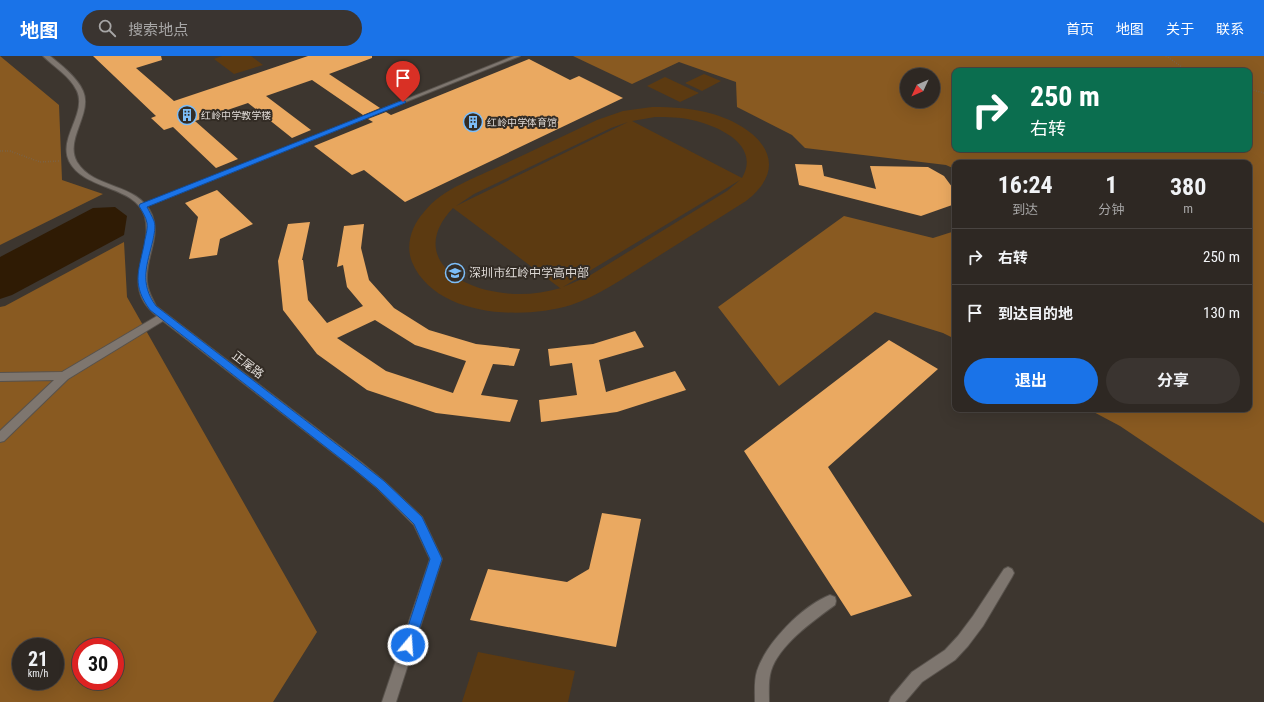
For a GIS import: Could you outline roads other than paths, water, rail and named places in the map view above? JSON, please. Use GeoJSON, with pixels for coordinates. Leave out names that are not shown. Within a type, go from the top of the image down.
{"type":"FeatureCollection","features":[{"type":"Feature","properties":{"kind":"street"},"geometry":{"type":"LineString","coordinates":[[46,56],[81,92],[82,101],[70,152],[78,169],[86,176],[134,198],[143,206]]}},
{"type":"Feature","properties":{"kind":"street","name":"正尾路"},"geometry":{"type":"LineString","coordinates":[[143,206],[150,221],[151,230],[141,276],[142,288],[146,298],[153,308],[358,466],[418,521],[436,559],[388,702]]}},
{"type":"Feature","properties":{"kind":"street"},"geometry":{"type":"LineString","coordinates":[[0,438],[64,376],[164,316]]}},
{"type":"Feature","properties":{"kind":"street"},"geometry":{"type":"LineString","coordinates":[[0,377],[64,376]]}},
{"type":"Feature","properties":{"kind":"street"},"geometry":{"type":"LineString","coordinates":[[896,702],[917,676],[950,656],[978,621],[1008,573]]}},
{"type":"Feature","properties":{"kind":"street"},"geometry":{"type":"LineString","coordinates":[[762,702],[764,671],[772,653],[814,611],[830,601]]}},
{"type":"Feature","properties":{"kind":"lane"},"geometry":{"type":"LineString","coordinates":[[143,206],[518,56]]}},
{"type":"Feature","properties":{"kind":"place","name":"红岭中学教学楼"},"geometry":{"type":"Point","coordinates":[187,115]}},
{"type":"Feature","properties":{"kind":"place","name":"红岭中学体育馆"},"geometry":{"type":"Point","coordinates":[473,122]}},
{"type":"Feature","properties":{"kind":"place","name":"深圳市红岭中学高中部"},"geometry":{"type":"Point","coordinates":[455,273]}}]}
